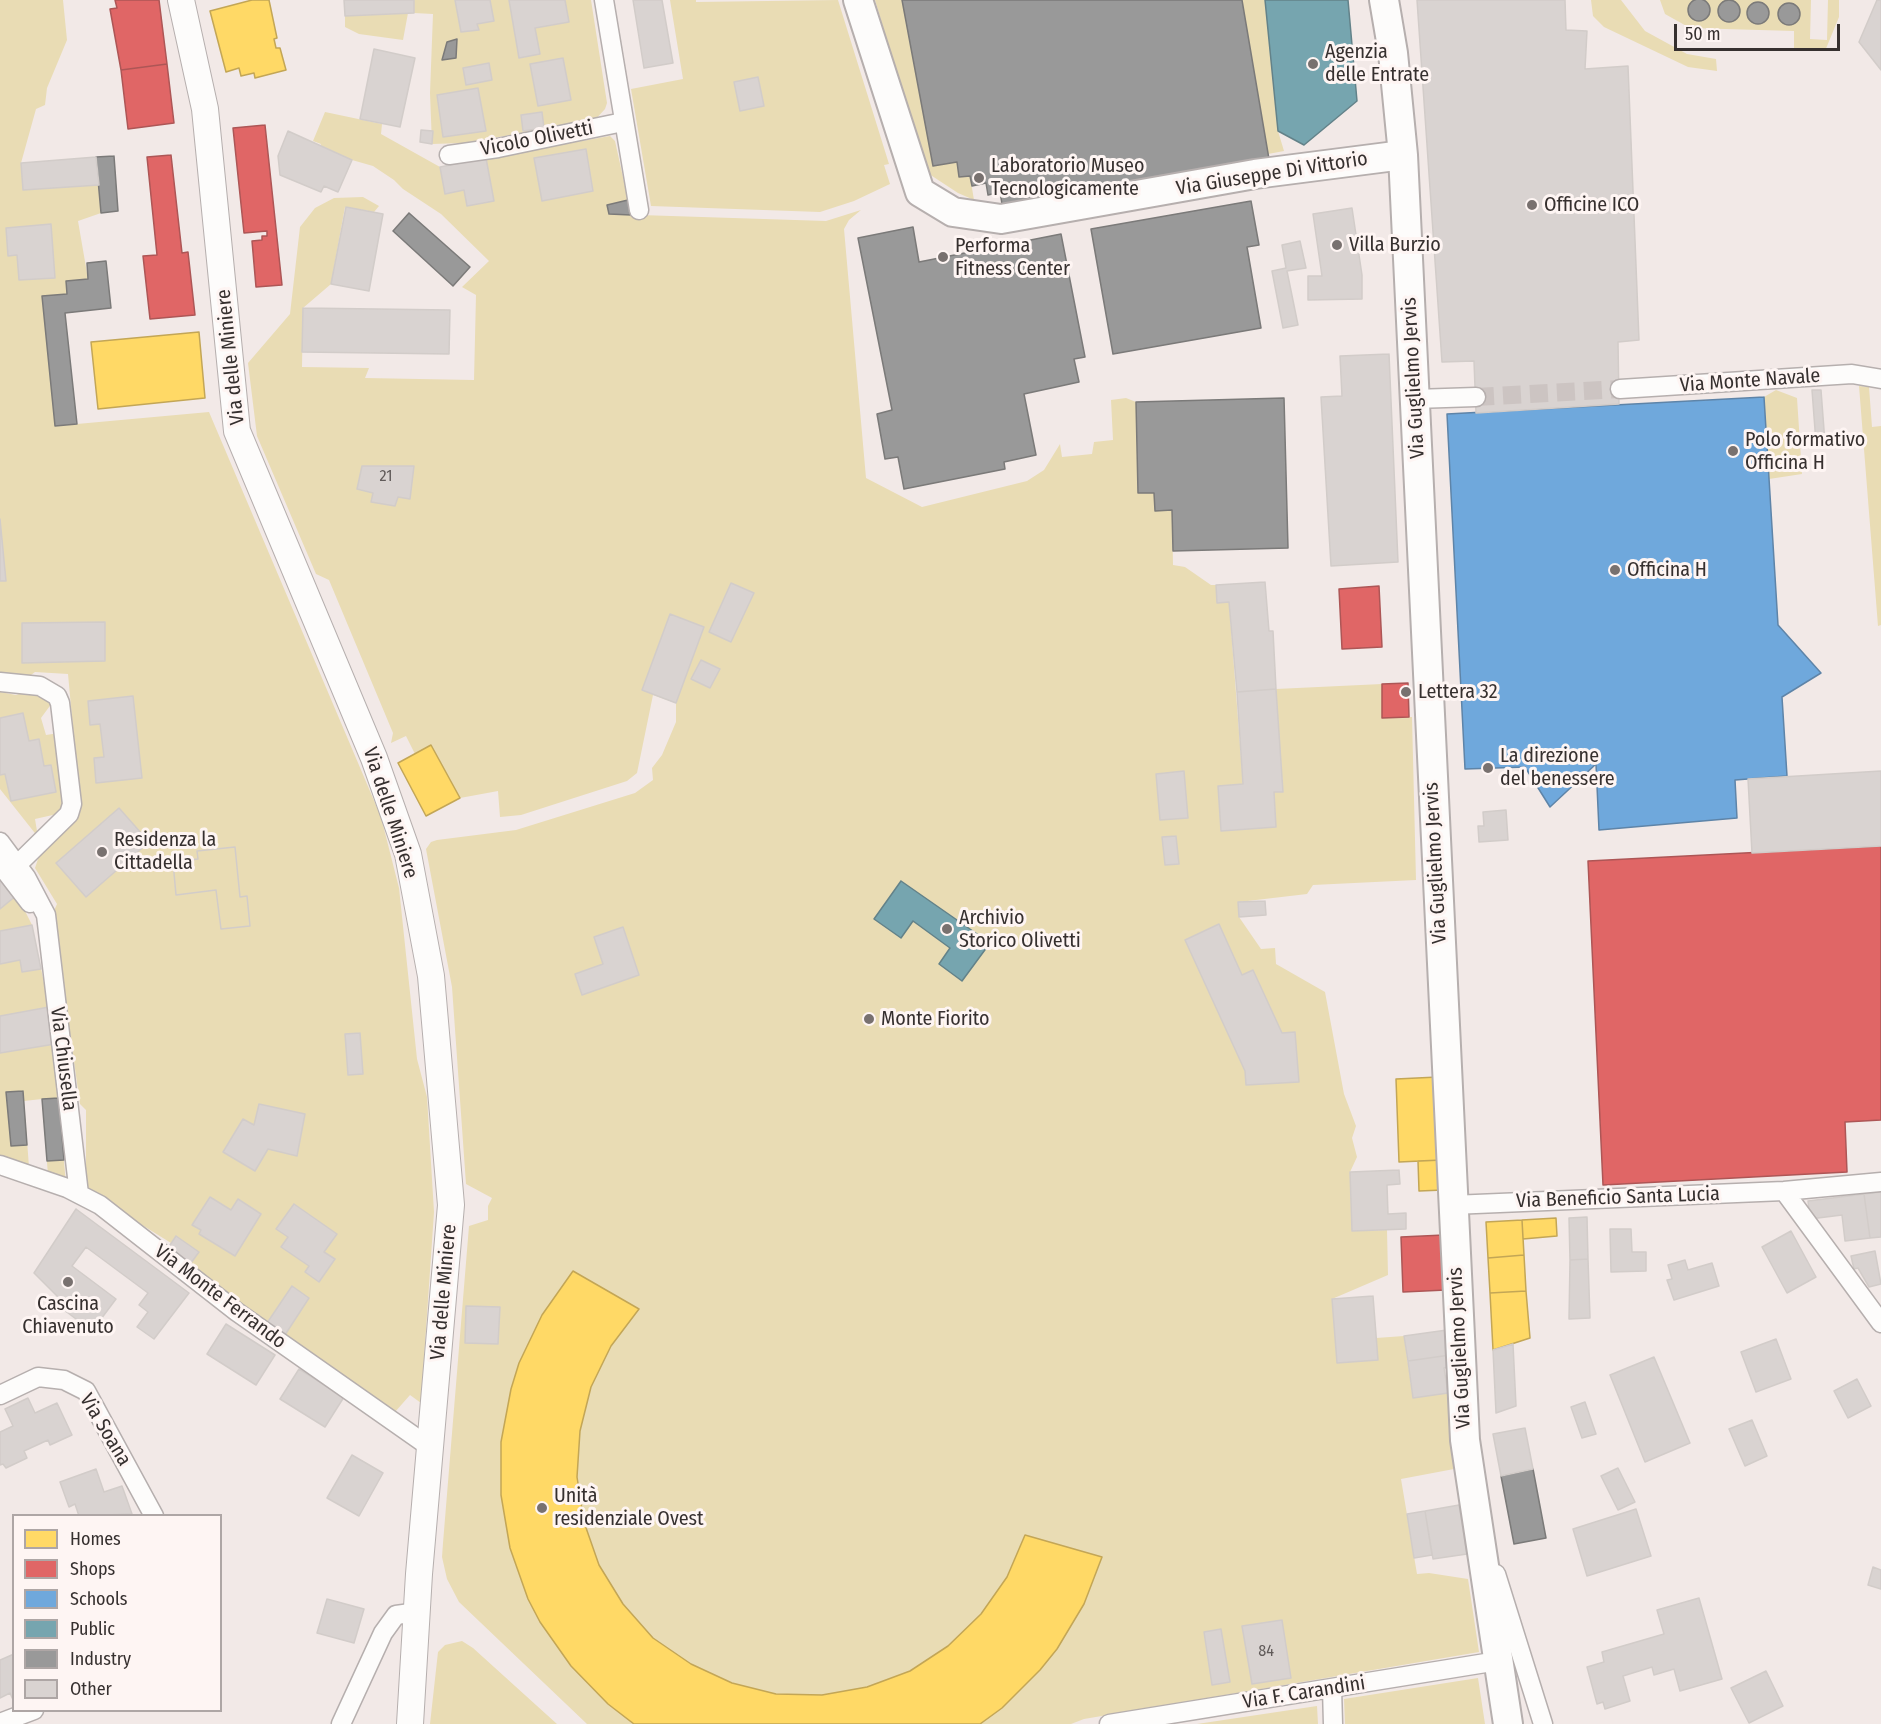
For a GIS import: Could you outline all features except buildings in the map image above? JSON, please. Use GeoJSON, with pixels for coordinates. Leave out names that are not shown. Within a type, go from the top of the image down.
{"type":"FeatureCollection","features":[{"type":"Feature","properties":{"kind":"main road","name":"Via Giuseppe Di Vittorio"},"geometry":{"type":"LineString","coordinates":[[858,0],[920,192],[953,212],[1001,219],[1255,174],[1403,155]]}},
{"type":"Feature","properties":{"kind":"main road","name":"Via Guglielmo Jervis"},"geometry":{"type":"LineString","coordinates":[[1384,0],[1393,53],[1403,155],[1465,1440],[1508,1724]]}},
{"type":"Feature","properties":{"kind":"street","name":"Via delle Miniere"},"geometry":{"type":"LineString","coordinates":[[181,0],[205,109],[237,431],[378,768],[408,854],[431,976],[451,1205],[410,1724]]}},
{"type":"Feature","properties":{"kind":"street"},"geometry":{"type":"LineString","coordinates":[[604,0],[639,210]]}},
{"type":"Feature","properties":{"kind":"street","name":"Vicolo Olivetti"},"geometry":{"type":"LineString","coordinates":[[449,155],[498,148],[623,122]]}},
{"type":"Feature","properties":{"kind":"street","name":"Via Monte Navale"},"geometry":{"type":"LineString","coordinates":[[1620,389],[1852,374],[1881,379]]}},
{"type":"Feature","properties":{"kind":"street"},"geometry":{"type":"LineString","coordinates":[[1415,399],[1476,397]]}},
{"type":"Feature","properties":{"kind":"street"},"geometry":{"type":"LineString","coordinates":[[0,682],[40,686],[57,696],[60,703],[72,804],[69,814],[8,864]]}},
{"type":"Feature","properties":{"kind":"street","name":"Via Chiusella"},"geometry":{"type":"LineString","coordinates":[[0,842],[8,864],[39,900],[46,915],[79,1194]]}},
{"type":"Feature","properties":{"kind":"street","name":"Via Monte Ferrando"},"geometry":{"type":"LineString","coordinates":[[0,1165],[79,1194],[100,1205],[237,1312],[431,1448]]}},
{"type":"Feature","properties":{"kind":"street","name":"Via Beneficio Santa Lucia"},"geometry":{"type":"LineString","coordinates":[[1452,1206],[1784,1191],[1881,1182]]}},
{"type":"Feature","properties":{"kind":"street"},"geometry":{"type":"LineString","coordinates":[[1784,1191],[1881,1323]]}},
{"type":"Feature","properties":{"kind":"street","name":"Via Soana"},"geometry":{"type":"LineString","coordinates":[[0,1395],[38,1377],[64,1380],[86,1391],[153,1514]]}},
{"type":"Feature","properties":{"kind":"street"},"geometry":{"type":"LineString","coordinates":[[1482,1560],[1494,1569],[1543,1724]]}},
{"type":"Feature","properties":{"kind":"street"},"geometry":{"type":"LineString","coordinates":[[328,1724],[344,1719],[383,1633],[396,1615],[418,1612]]}},
{"type":"Feature","properties":{"kind":"street","name":"Via F. Carandini"},"geometry":{"type":"LineString","coordinates":[[1109,1724],[1150,1721],[1498,1661]]}},
{"type":"Feature","properties":{"kind":"street"},"geometry":{"type":"LineString","coordinates":[[1332,1688],[1334,1724]]}},
{"type":"Feature","properties":{"kind":"street"},"geometry":{"type":"LineString","coordinates":[[0,1723],[29,1712]]}},
{"type":"Feature","properties":{"kind":"shaded area"},"geometry":{"type":"Polygon","coordinates":[[[0,0],[63,0],[67,40],[47,88],[45,105],[36,109],[21,163],[23,190],[99,185],[101,213],[78,221],[88,279],[66,281],[67,294],[42,297],[55,426],[209,412],[381,817],[399,888],[417,1059],[427,1097],[434,1212],[421,1403],[410,1395],[395,1412],[265,1326],[193,1270],[171,1243],[89,1192],[86,1186],[86,1110],[80,1104],[53,913],[57,904],[35,868],[39,856],[74,823],[80,804],[68,674],[35,672],[27,678],[0,674],[0,0]]]}},
{"type":"Feature","properties":{"kind":"shaded area"},"geometry":{"type":"Polygon","coordinates":[[[414,0],[509,0],[520,58],[540,54],[535,28],[569,22],[565,0],[591,0],[607,103],[605,109],[594,121],[463,143],[432,144],[430,93],[433,14],[414,13],[414,0]]]}},
{"type":"Feature","properties":{"kind":"shaded area"},"geometry":{"type":"Polygon","coordinates":[[[670,0],[696,0],[696,2],[838,0],[889,164],[884,165],[890,184],[854,201],[820,212],[651,206],[631,89],[683,79],[670,0]]]}},
{"type":"Feature","properties":{"kind":"shaded area"},"geometry":{"type":"Polygon","coordinates":[[[875,0],[902,0],[933,166],[957,162],[960,177],[970,176],[974,200],[958,193],[926,172],[875,0]]]}},
{"type":"Feature","properties":{"kind":"shaded area"},"geometry":{"type":"Polygon","coordinates":[[[1242,0],[1265,0],[1278,131],[1284,151],[1268,154],[1242,0]]]}},
{"type":"Feature","properties":{"kind":"shaded area"},"geometry":{"type":"Polygon","coordinates":[[[1591,0],[1621,0],[1645,31],[1687,54],[1716,59],[1717,71],[1688,67],[1604,27],[1593,16],[1591,0]]]}},
{"type":"Feature","properties":{"kind":"shaded area"},"geometry":{"type":"Polygon","coordinates":[[[1660,0],[1811,0],[1810,39],[1827,40],[1828,0],[1839,0],[1839,17],[1825,51],[1794,50],[1794,31],[1690,28],[1665,14],[1660,0]]]}},
{"type":"Feature","properties":{"kind":"shaded area"},"geometry":{"type":"Polygon","coordinates":[[[408,13],[403,40],[359,34],[345,27],[345,16],[408,13]]]}},
{"type":"Feature","properties":{"kind":"shaded area"},"geometry":{"type":"Polygon","coordinates":[[[325,112],[382,124],[381,134],[440,167],[445,193],[464,190],[467,206],[494,201],[486,158],[610,136],[615,141],[628,200],[607,205],[609,214],[826,221],[861,210],[849,220],[844,229],[866,478],[922,507],[1027,481],[1044,470],[1060,444],[1062,457],[1092,454],[1094,442],[1113,440],[1111,400],[1126,398],[1136,402],[1138,493],[1154,493],[1155,511],[1172,510],[1173,565],[1185,567],[1211,585],[1216,585],[1217,603],[1229,602],[1243,784],[1218,786],[1221,831],[1276,827],[1274,792],[1283,791],[1276,689],[1382,684],[1382,717],[1412,717],[1416,880],[1313,885],[1307,894],[1239,902],[1239,917],[1261,949],[1275,948],[1276,964],[1325,992],[1344,1094],[1356,1126],[1352,1138],[1357,1157],[1350,1172],[1352,1231],[1387,1230],[1388,1275],[1332,1299],[1376,1338],[1404,1336],[1413,1398],[1448,1393],[1454,1469],[1401,1479],[1417,1574],[1429,1573],[1468,1579],[1479,1652],[1084,1719],[1071,1724],[587,1724],[459,1602],[447,1579],[442,1557],[443,1543],[469,1226],[488,1220],[488,1206],[492,1198],[466,1184],[452,987],[426,849],[431,842],[437,840],[516,830],[635,793],[653,780],[652,768],[662,755],[676,722],[676,703],[653,695],[637,773],[627,781],[521,815],[500,817],[498,791],[460,798],[431,745],[415,754],[406,736],[391,743],[393,733],[329,580],[316,574],[257,436],[248,363],[290,314],[300,227],[315,208],[334,198],[363,197],[379,206],[374,212],[345,207],[331,284],[303,308],[302,367],[369,368],[365,378],[474,380],[476,295],[462,287],[489,261],[441,214],[403,189],[394,180],[373,166],[320,147],[321,144],[313,141],[325,112]]]}},
{"type":"Feature","properties":{"kind":"shaded area"},"geometry":{"type":"Polygon","coordinates":[[[1859,386],[1869,387],[1872,427],[1881,426],[1881,625],[1878,626],[1859,386]]]}},
{"type":"Feature","properties":{"kind":"shaded area"},"geometry":{"type":"Polygon","coordinates":[[[1776,390],[1797,398],[1802,474],[1769,479],[1764,397],[1776,390]]]}},
{"type":"Feature","properties":{"kind":"shaded area"},"geometry":{"type":"Polygon","coordinates":[[[31,690],[52,703],[41,718],[46,735],[59,733],[66,812],[35,819],[38,837],[0,789],[0,692],[16,695],[31,690]]]}},
{"type":"Feature","properties":{"kind":"shaded area"},"geometry":{"type":"Polygon","coordinates":[[[0,873],[17,895],[32,925],[49,1007],[66,1183],[48,1175],[42,1099],[24,1101],[29,1167],[0,1155],[0,873]]]}},
{"type":"Feature","properties":{"kind":"shaded area"},"geometry":{"type":"Polygon","coordinates":[[[462,1641],[473,1648],[557,1724],[430,1724],[438,1652],[445,1645],[462,1641]]]}},
{"type":"Feature","properties":{"kind":"shaded area"},"geometry":{"type":"Polygon","coordinates":[[[1478,1678],[1485,1724],[1345,1724],[1344,1699],[1478,1678]]]}},
{"type":"Feature","properties":{"kind":"shaded area"},"geometry":{"type":"Polygon","coordinates":[[[1317,1706],[1318,1724],[1197,1724],[1317,1706]]]}},
{"type":"Feature","properties":{"kind":"tunnel"},"geometry":{"type":"LineString","coordinates":[[1476,397],[1620,389]]}},
{"type":"Feature","properties":{"kind":"place","name":"Agenzia delle Entrate"},"geometry":{"type":"Point","coordinates":[1313,64]}},
{"type":"Feature","properties":{"kind":"place","name":"Laboratorio Museo Tecnologicamente"},"geometry":{"type":"Point","coordinates":[979,178]}},
{"type":"Feature","properties":{"kind":"place","name":"Officine ICO"},"geometry":{"type":"Point","coordinates":[1532,205]}},
{"type":"Feature","properties":{"kind":"place","name":"Villa Burzio"},"geometry":{"type":"Point","coordinates":[1337,245]}},
{"type":"Feature","properties":{"kind":"place","name":"Performa Fitness Center"},"geometry":{"type":"Point","coordinates":[943,257]}},
{"type":"Feature","properties":{"kind":"place","name":"Polo formativo Officina H"},"geometry":{"type":"Point","coordinates":[1733,451]}},
{"type":"Feature","properties":{"kind":"place","name":"Officina H"},"geometry":{"type":"Point","coordinates":[1615,570]}},
{"type":"Feature","properties":{"kind":"place","name":"Lettera 32"},"geometry":{"type":"Point","coordinates":[1406,692]}},
{"type":"Feature","properties":{"kind":"place","name":"La direzione del benessere"},"geometry":{"type":"Point","coordinates":[1488,768]}},
{"type":"Feature","properties":{"kind":"place","name":"Residenza la Cittadella"},"geometry":{"type":"Point","coordinates":[102,852]}},
{"type":"Feature","properties":{"kind":"place","name":"Archivio Storico Olivetti"},"geometry":{"type":"Point","coordinates":[947,929]}},
{"type":"Feature","properties":{"kind":"place","name":"Monte Fiorito"},"geometry":{"type":"Point","coordinates":[869,1019]}},
{"type":"Feature","properties":{"kind":"place","name":"Cascina Chiavenuto"},"geometry":{"type":"Point","coordinates":[68,1282]}},
{"type":"Feature","properties":{"kind":"place","name":"Unità residenziale Ovest"},"geometry":{"type":"Point","coordinates":[542,1508]}}]}
